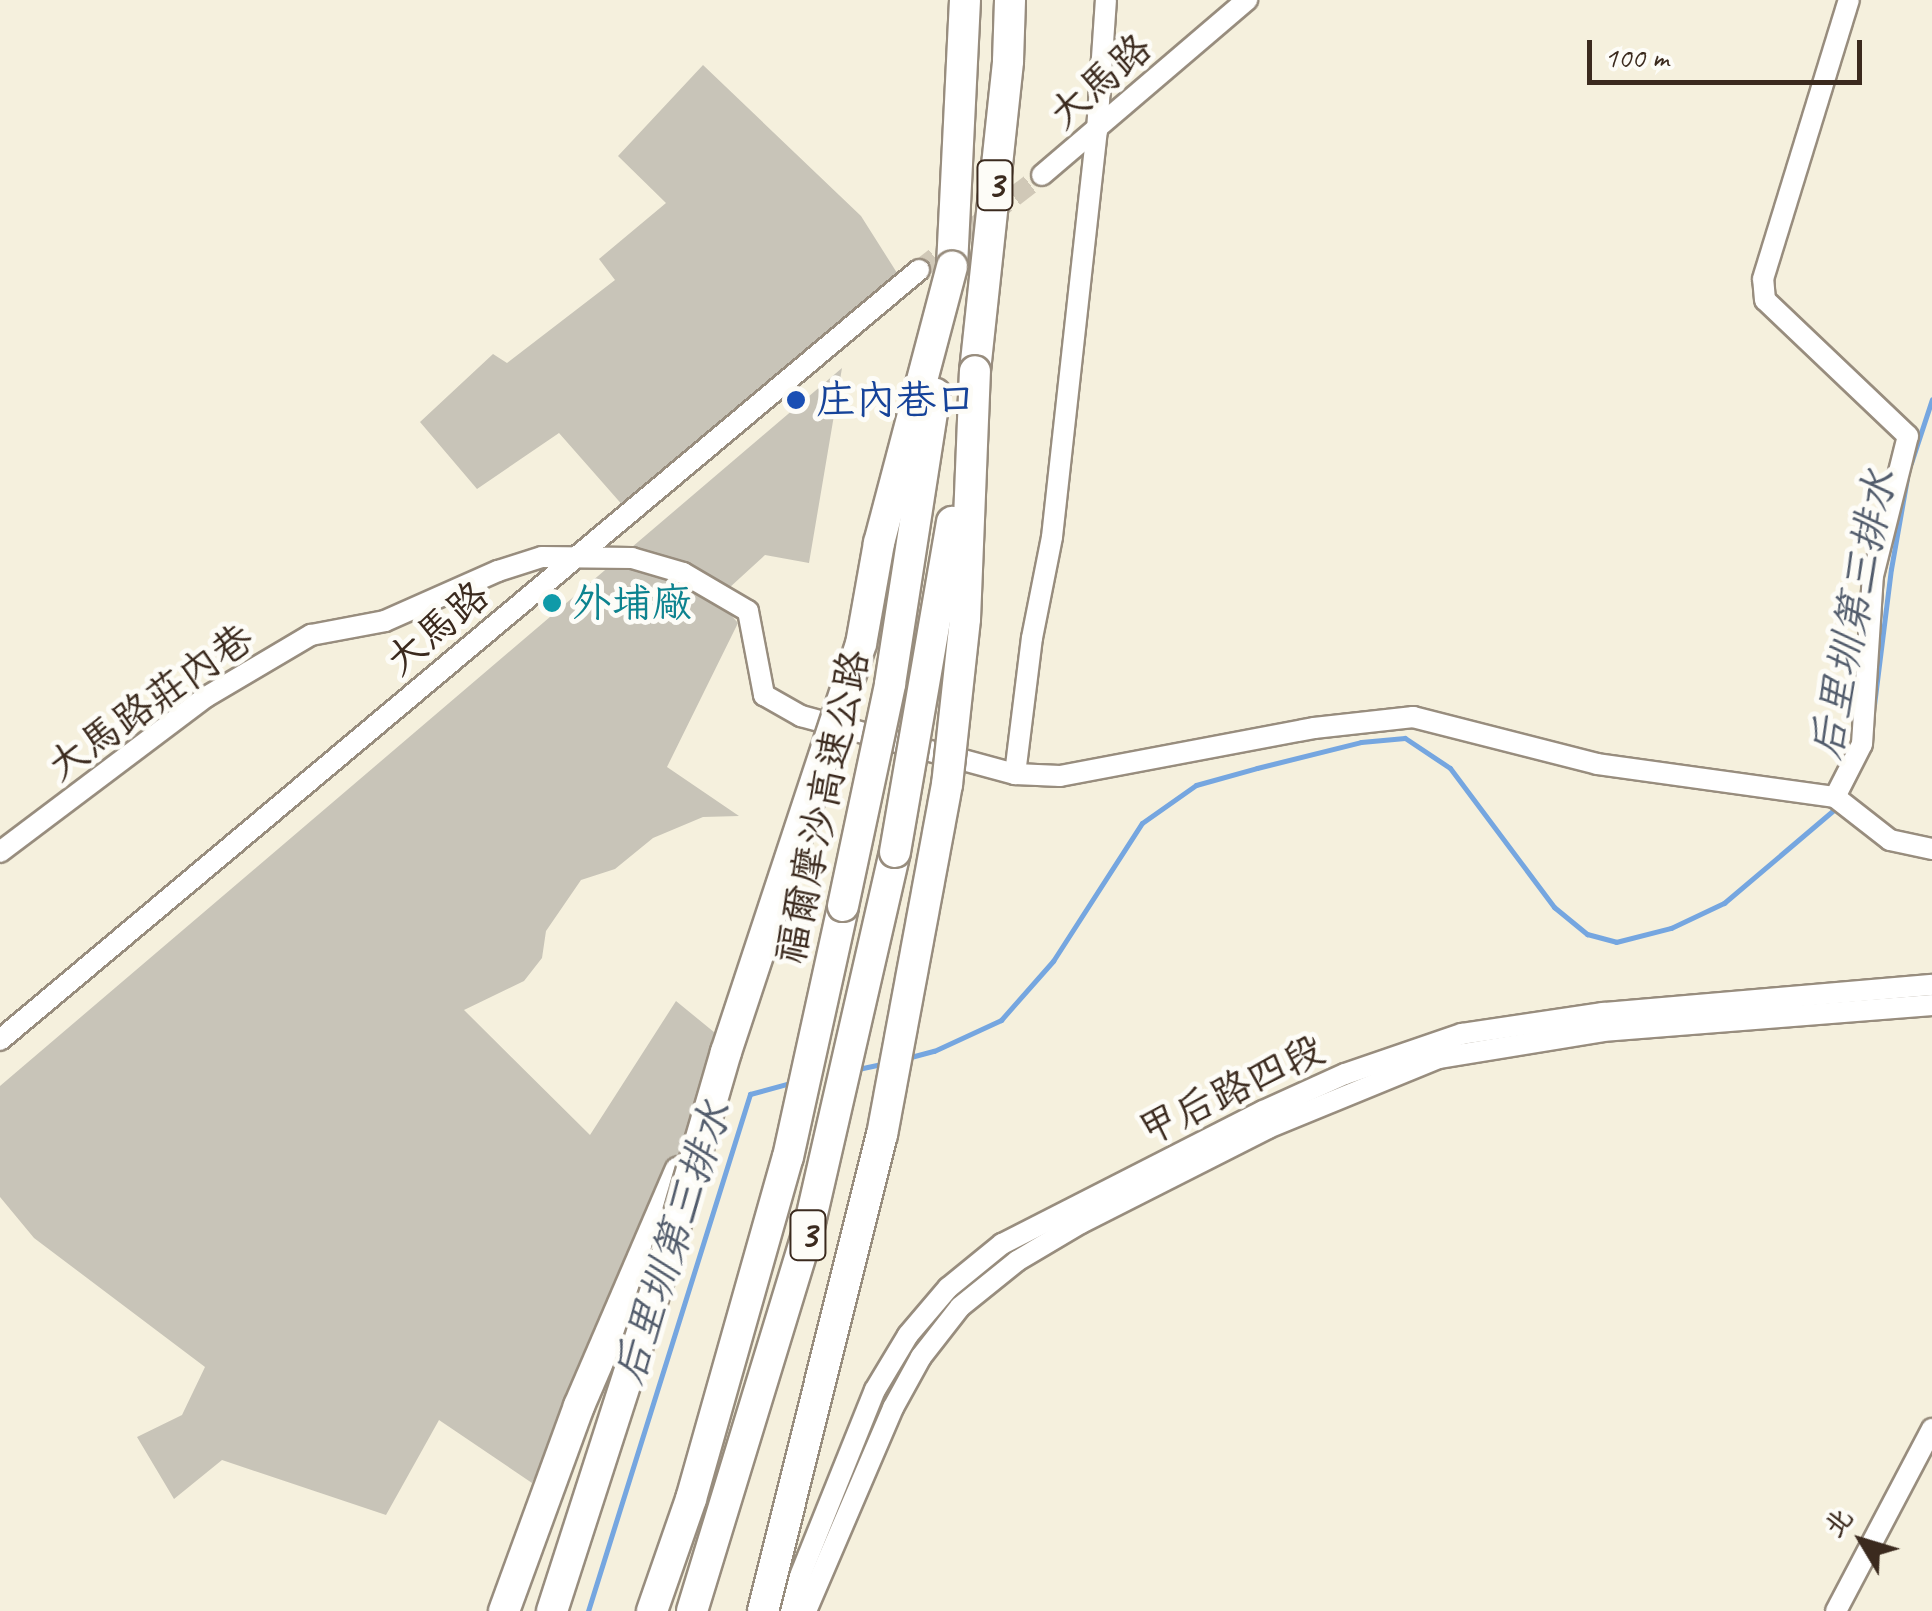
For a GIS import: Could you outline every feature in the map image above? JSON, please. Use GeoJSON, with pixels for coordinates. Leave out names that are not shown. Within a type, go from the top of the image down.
{"type":"FeatureCollection","features":[{"type":"Feature","properties":{"kind":"highway","name":"福爾摩沙高速公路"},"geometry":{"type":"LineString","coordinates":[[652,1611],[690,1499],[788,1156],[890,684],[916,536],[952,266],[965,0]]}},
{"type":"Feature","properties":{"kind":"highway","name":"福爾摩沙高速公路"},"geometry":{"type":"LineString","coordinates":[[692,1611],[808,1236],[922,715],[976,370],[1010,0]]}},
{"type":"Feature","properties":{"kind":"highway"},"geometry":{"type":"LineString","coordinates":[[552,1611],[667,1254],[726,1052],[861,644],[879,543],[952,266]]}},
{"type":"Feature","properties":{"kind":"highway"},"geometry":{"type":"LineString","coordinates":[[763,1611],[882,1135],[947,785],[965,620],[976,370]]}},
{"type":"Feature","properties":{"kind":"highway"},"geometry":{"type":"LineString","coordinates":[[504,1611],[579,1406],[659,1225],[726,1052]]}},
{"type":"Feature","properties":{"kind":"street"},"geometry":{"type":"LineString","coordinates":[[1016,774],[1032,638],[1052,537],[1097,131],[1106,0]]}},
{"type":"Feature","properties":{"kind":"street","name":"大馬路"},"geometry":{"type":"LineString","coordinates":[[1042,176],[1247,0]]}},
{"type":"Feature","properties":{"kind":"street"},"geometry":{"type":"LineString","coordinates":[[1850,0],[1763,279],[1765,300],[1908,436],[1873,576],[1862,744],[1835,796],[1890,840],[1932,849]]}},
{"type":"Feature","properties":{"kind":"street","name":"大馬路"},"geometry":{"type":"LineString","coordinates":[[0,1040],[919,270]]}},
{"type":"Feature","properties":{"kind":"street","name":"大馬路莊內巷"},"geometry":{"type":"LineString","coordinates":[[0,852],[206,697],[311,635],[385,621],[498,571],[542,558],[632,558],[683,573],[748,611],[764,695],[801,716],[1016,774],[1060,776],[1314,728],[1413,717],[1598,764],[1835,796]]}},
{"type":"Feature","properties":{"kind":"street","name":"甲后路四段"},"geometry":{"type":"LineString","coordinates":[[786,1611],[874,1390],[908,1335],[948,1288],[1002,1244],[1262,1111],[1387,1057],[1462,1034],[1602,1013],[1932,986]]}},
{"type":"Feature","properties":{"kind":"street","name":"甲后路四段"},"geometry":{"type":"LineString","coordinates":[[806,1611],[893,1408],[921,1356],[960,1307],[1017,1261],[1080,1223],[1268,1128],[1439,1058],[1604,1031],[1932,1005]]}},
{"type":"Feature","properties":{"kind":"street"},"geometry":{"type":"LineString","coordinates":[[1836,1611],[1932,1429]]}},
{"type":"Feature","properties":{"kind":"shaded area"},"geometry":{"type":"Polygon","coordinates":[[[703,65],[861,216],[899,276],[625,508],[559,433],[477,489],[420,422],[493,354],[507,363],[615,280],[599,259],[666,203],[618,156],[703,65]]]}},
{"type":"Feature","properties":{"kind":"shaded area"},"geometry":{"type":"Polygon","coordinates":[[[842,368],[809,563],[765,555],[717,599],[738,623],[667,767],[739,816],[703,817],[653,838],[615,869],[581,880],[546,931],[542,958],[524,981],[464,1010],[590,1135],[676,1001],[720,1037],[679,1159],[532,1483],[439,1420],[386,1515],[222,1460],[174,1499],[137,1437],[182,1415],[205,1367],[34,1238],[0,1197],[0,1086],[842,368]]]}},
{"type":"Feature","properties":{"kind":"waterway","name":"后里圳第三排水"},"geometry":{"type":"LineString","coordinates":[[1911,463],[1932,399]]}},
{"type":"Feature","properties":{"kind":"waterway","name":"后里圳第三排水"},"geometry":{"type":"LineString","coordinates":[[1874,705],[1907,478]]}},
{"type":"Feature","properties":{"kind":"waterway","name":"后里圳第三排水"},"geometry":{"type":"LineString","coordinates":[[907,1058],[934,1051],[1001,1020],[1053,961],[1142,823],[1196,785],[1257,768],[1361,742],[1405,738],[1450,768],[1554,907],[1587,934],[1616,942],[1671,928],[1724,903],[1837,807]]}},
{"type":"Feature","properties":{"kind":"waterway","name":"后里圳第三排水"},"geometry":{"type":"LineString","coordinates":[[858,1069],[886,1063]]}},
{"type":"Feature","properties":{"kind":"waterway","name":"后里圳第三排水"},"geometry":{"type":"LineString","coordinates":[[588,1611],[750,1094],[794,1082]]}},
{"type":"Feature","properties":{"kind":"tunnel"},"geometry":{"type":"LineString","coordinates":[[919,270],[1042,175]]}},
{"type":"Feature","properties":{"kind":"place","name":"庄內巷口"},"geometry":{"type":"Point","coordinates":[796,400]}},
{"type":"Feature","properties":{"kind":"place","name":"外埔廠"},"geometry":{"type":"Point","coordinates":[552,603]}}]}
